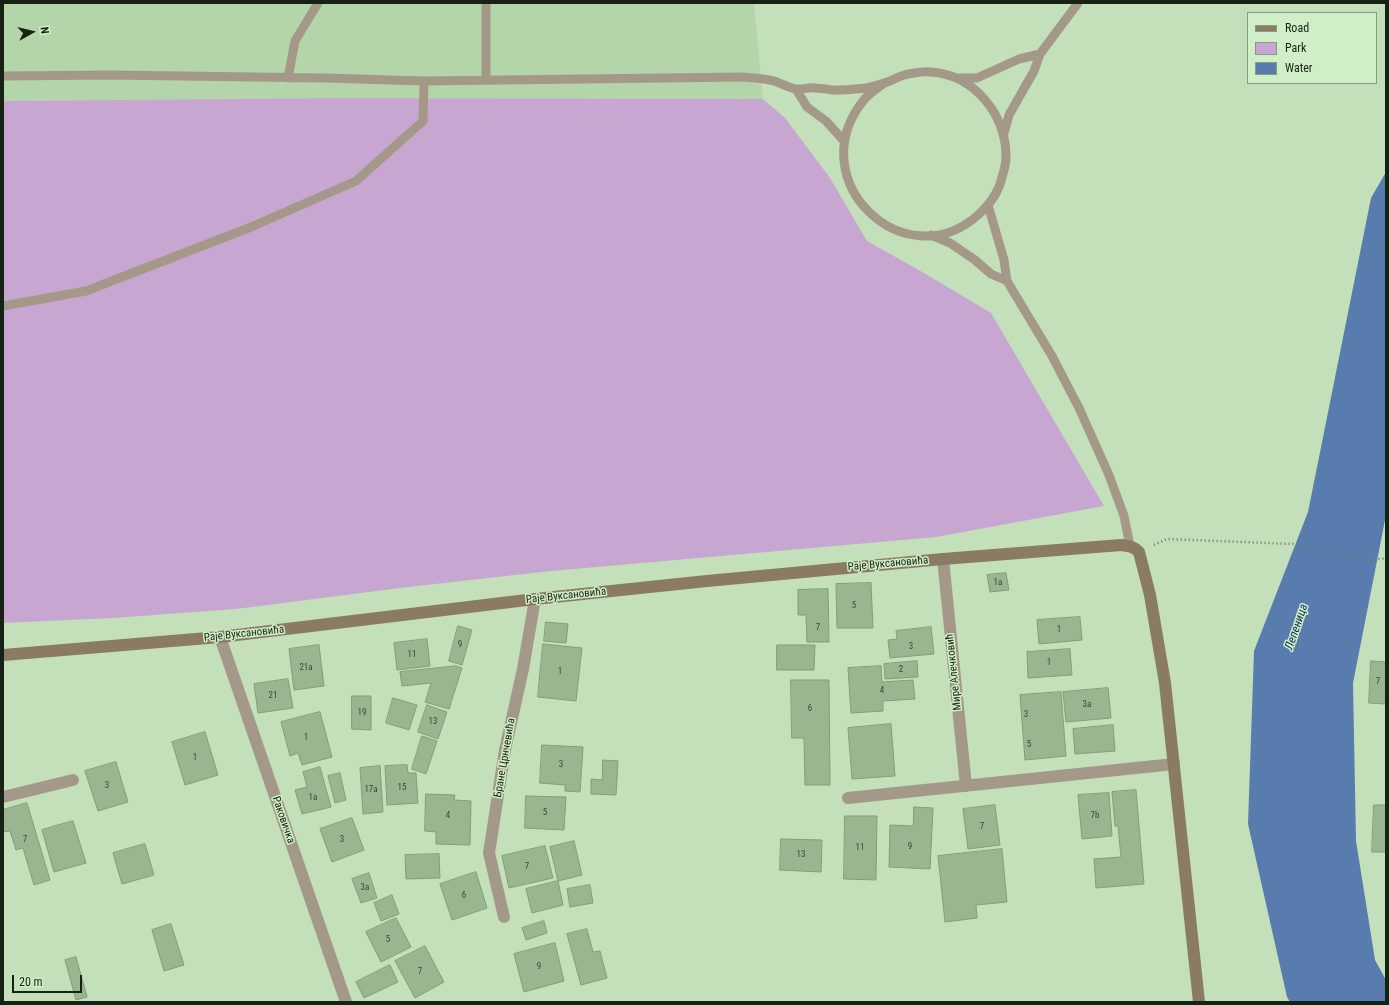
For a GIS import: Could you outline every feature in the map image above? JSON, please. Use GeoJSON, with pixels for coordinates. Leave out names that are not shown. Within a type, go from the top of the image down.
{"type":"FeatureCollection","features":[{"type":"Feature","properties":{"kind":"street","name":"Раје Вуксановића"},"geometry":{"type":"LineString","coordinates":[[3,655],[220,637],[707,581],[943,559],[1121,545],[1134,549]]}},
{"type":"Feature","properties":{"kind":"street"},"geometry":{"type":"LineString","coordinates":[[1134,549],[1150,595],[1163,675],[1199,1002]]}},
{"type":"Feature","properties":{"kind":"street","name":"Мире Алечковић"},"geometry":{"type":"LineString","coordinates":[[943,559],[966,786]]}},
{"type":"Feature","properties":{"kind":"street","name":"Бране Црнчевића"},"geometry":{"type":"LineString","coordinates":[[504,917],[489,852],[505,750],[523,669],[535,600]]}},
{"type":"Feature","properties":{"kind":"street","name":"Раковичка"},"geometry":{"type":"LineString","coordinates":[[220,637],[346,1002]]}},
{"type":"Feature","properties":{"kind":"street"},"geometry":{"type":"LineString","coordinates":[[848,798],[1174,764]]}},
{"type":"Feature","properties":{"kind":"street"},"geometry":{"type":"LineString","coordinates":[[3,797],[73,780]]}},
{"type":"Feature","properties":{"kind":"lane"},"geometry":{"type":"LineString","coordinates":[[288,78],[295,41],[318,3]]}},
{"type":"Feature","properties":{"kind":"lane"},"geometry":{"type":"LineString","coordinates":[[486,3],[486,80]]}},
{"type":"Feature","properties":{"kind":"lane"},"geometry":{"type":"LineString","coordinates":[[1004,133],[1009,115],[1034,71],[1040,54],[1078,3]]}},
{"type":"Feature","properties":{"kind":"lane"},"geometry":{"type":"LineString","coordinates":[[3,76],[111,75],[424,81],[742,77],[773,80],[796,89],[816,88],[830,90],[861,89],[882,84],[906,74],[931,72],[956,78],[977,78],[1019,59],[1040,54]]}},
{"type":"Feature","properties":{"kind":"lane"},"geometry":{"type":"LineString","coordinates":[[931,236],[951,231],[970,222],[988,205],[1001,183],[1005,165],[1006,158],[1004,133],[994,110],[977,91],[956,78]]}},
{"type":"Feature","properties":{"kind":"lane"},"geometry":{"type":"LineString","coordinates":[[3,306],[86,291],[251,227],[356,181],[423,121],[424,81]]}},
{"type":"Feature","properties":{"kind":"lane"},"geometry":{"type":"LineString","coordinates":[[882,84],[863,100],[850,121],[844,141],[844,162],[849,183],[858,201],[873,216],[890,228],[910,234],[931,236],[950,243],[975,260],[990,274],[1007,281]]}},
{"type":"Feature","properties":{"kind":"lane"},"geometry":{"type":"LineString","coordinates":[[796,89],[807,107],[826,121],[844,141]]}},
{"type":"Feature","properties":{"kind":"lane"},"geometry":{"type":"LineString","coordinates":[[988,205],[1004,260],[1007,281],[1052,356],[1079,408],[1110,475],[1134,549]]}},
{"type":"Feature","properties":{"kind":"path"},"geometry":{"type":"LineString","coordinates":[[1134,549],[1167,539],[1293,544],[1367,561],[1386,558]]}},
{"type":"Feature","properties":{"kind":"shaded area"},"geometry":{"type":"Polygon","coordinates":[[[3,3],[754,3],[763,99],[342,98],[3,101],[3,3]]]}},
{"type":"Feature","properties":{"kind":"green space"},"geometry":{"type":"Polygon","coordinates":[[[342,98],[763,99],[785,118],[830,178],[867,241],[991,313],[1104,506],[936,537],[551,571],[408,587],[236,609],[113,618],[3,623],[3,101],[342,98]]]}},
{"type":"Feature","properties":{"kind":"water","name":"Лепеница"},"geometry":{"type":"Polygon","coordinates":[[[1386,172],[1386,515],[1353,683],[1356,841],[1375,960],[1386,980],[1386,1002],[1290,1002],[1287,997],[1248,824],[1254,651],[1308,512],[1371,198],[1386,172]]]}},
{"type":"Feature","properties":{"kind":"building"},"geometry":{"type":"Polygon","coordinates":[[[1006,573],[1009,590],[990,592],[987,575],[1006,573]]]}},
{"type":"Feature","properties":{"kind":"building"},"geometry":{"type":"Polygon","coordinates":[[[871,583],[873,628],[837,628],[836,584],[871,583]]]}},
{"type":"Feature","properties":{"kind":"building"},"geometry":{"type":"Polygon","coordinates":[[[828,589],[829,642],[807,642],[806,615],[798,615],[798,590],[828,589]]]}},
{"type":"Feature","properties":{"kind":"building"},"geometry":{"type":"Polygon","coordinates":[[[1080,617],[1082,640],[1039,644],[1037,620],[1080,617]]]}},
{"type":"Feature","properties":{"kind":"building"},"geometry":{"type":"Polygon","coordinates":[[[546,622],[568,624],[566,643],[544,641],[546,622]]]}},
{"type":"Feature","properties":{"kind":"building"},"geometry":{"type":"Polygon","coordinates":[[[458,626],[472,630],[462,665],[449,661],[458,626]]]}},
{"type":"Feature","properties":{"kind":"building"},"geometry":{"type":"Polygon","coordinates":[[[931,627],[934,654],[890,658],[888,640],[897,639],[896,631],[931,627]]]}},
{"type":"Feature","properties":{"kind":"building"},"geometry":{"type":"Polygon","coordinates":[[[427,639],[430,666],[397,670],[394,643],[427,639]]]}},
{"type":"Feature","properties":{"kind":"building"},"geometry":{"type":"Polygon","coordinates":[[[543,644],[582,648],[576,701],[538,697],[543,644]]]}},
{"type":"Feature","properties":{"kind":"building"},"geometry":{"type":"Polygon","coordinates":[[[319,645],[324,686],[294,690],[289,649],[319,645]]]}},
{"type":"Feature","properties":{"kind":"building"},"geometry":{"type":"Polygon","coordinates":[[[777,645],[815,645],[814,670],[777,670],[777,645]]]}},
{"type":"Feature","properties":{"kind":"building"},"geometry":{"type":"Polygon","coordinates":[[[1070,649],[1072,675],[1028,678],[1027,652],[1070,649]]]}},
{"type":"Feature","properties":{"kind":"building"},"geometry":{"type":"Polygon","coordinates":[[[917,661],[918,677],[885,679],[884,664],[917,661]]]}},
{"type":"Feature","properties":{"kind":"building"},"geometry":{"type":"Polygon","coordinates":[[[1371,661],[1386,662],[1386,704],[1369,703],[1371,661]]]}},
{"type":"Feature","properties":{"kind":"building"},"geometry":{"type":"Polygon","coordinates":[[[456,666],[462,668],[449,709],[425,702],[431,683],[402,686],[400,672],[456,666]]]}},
{"type":"Feature","properties":{"kind":"building"},"geometry":{"type":"Polygon","coordinates":[[[881,666],[882,682],[913,680],[915,699],[883,701],[883,711],[851,713],[848,668],[881,666]]]}},
{"type":"Feature","properties":{"kind":"building"},"geometry":{"type":"Polygon","coordinates":[[[288,679],[293,708],[258,713],[254,684],[288,679]]]}},
{"type":"Feature","properties":{"kind":"building"},"geometry":{"type":"Polygon","coordinates":[[[791,680],[829,680],[830,785],[805,785],[804,738],[792,738],[791,680]]]}},
{"type":"Feature","properties":{"kind":"building"},"geometry":{"type":"Polygon","coordinates":[[[1108,688],[1111,718],[1066,722],[1063,692],[1108,688]]]}},
{"type":"Feature","properties":{"kind":"building"},"geometry":{"type":"Polygon","coordinates":[[[1061,692],[1066,756],[1025,760],[1020,695],[1061,692]]]}},
{"type":"Feature","properties":{"kind":"building"},"geometry":{"type":"Polygon","coordinates":[[[352,696],[371,696],[371,730],[352,729],[352,696]]]}},
{"type":"Feature","properties":{"kind":"building"},"geometry":{"type":"Polygon","coordinates":[[[393,698],[417,705],[409,730],[386,723],[393,698]]]}},
{"type":"Feature","properties":{"kind":"building"},"geometry":{"type":"Polygon","coordinates":[[[427,705],[447,712],[438,739],[418,732],[427,705]]]}},
{"type":"Feature","properties":{"kind":"building"},"geometry":{"type":"Polygon","coordinates":[[[320,712],[332,757],[302,765],[298,753],[290,756],[281,722],[320,712]]]}},
{"type":"Feature","properties":{"kind":"building"},"geometry":{"type":"Polygon","coordinates":[[[891,724],[895,776],[852,779],[848,728],[891,724]]]}},
{"type":"Feature","properties":{"kind":"building"},"geometry":{"type":"Polygon","coordinates":[[[1113,725],[1115,751],[1075,754],[1073,729],[1113,725]]]}},
{"type":"Feature","properties":{"kind":"building"},"geometry":{"type":"Polygon","coordinates":[[[205,732],[218,775],[185,785],[172,742],[205,732]]]}},
{"type":"Feature","properties":{"kind":"building"},"geometry":{"type":"Polygon","coordinates":[[[422,736],[437,741],[426,774],[412,769],[422,736]]]}},
{"type":"Feature","properties":{"kind":"building"},"geometry":{"type":"Polygon","coordinates":[[[542,745],[583,747],[580,792],[565,791],[565,785],[540,783],[542,745]]]}},
{"type":"Feature","properties":{"kind":"building"},"geometry":{"type":"Polygon","coordinates":[[[603,760],[618,761],[616,795],[591,794],[591,779],[602,780],[603,760]]]}},
{"type":"Feature","properties":{"kind":"building"},"geometry":{"type":"Polygon","coordinates":[[[116,762],[128,802],[98,811],[85,771],[116,762]]]}},
{"type":"Feature","properties":{"kind":"building"},"geometry":{"type":"Polygon","coordinates":[[[407,765],[408,773],[416,773],[418,803],[387,805],[385,766],[407,765]]]}},
{"type":"Feature","properties":{"kind":"building"},"geometry":{"type":"Polygon","coordinates":[[[380,766],[383,812],[363,814],[360,768],[380,766]]]}},
{"type":"Feature","properties":{"kind":"building"},"geometry":{"type":"Polygon","coordinates":[[[320,767],[331,807],[302,814],[295,790],[307,787],[303,772],[320,767]]]}},
{"type":"Feature","properties":{"kind":"building"},"geometry":{"type":"Polygon","coordinates":[[[340,773],[346,800],[335,803],[328,776],[340,773]]]}},
{"type":"Feature","properties":{"kind":"building"},"geometry":{"type":"Polygon","coordinates":[[[1136,790],[1144,884],[1096,888],[1094,859],[1121,857],[1118,826],[1115,826],[1112,792],[1136,790]]]}},
{"type":"Feature","properties":{"kind":"building"},"geometry":{"type":"Polygon","coordinates":[[[1109,793],[1112,836],[1082,839],[1078,795],[1109,793]]]}},
{"type":"Feature","properties":{"kind":"building"},"geometry":{"type":"Polygon","coordinates":[[[426,794],[455,795],[454,800],[471,801],[470,845],[436,844],[436,832],[425,831],[426,794]]]}},
{"type":"Feature","properties":{"kind":"building"},"geometry":{"type":"Polygon","coordinates":[[[526,796],[566,797],[564,830],[525,828],[526,796]]]}},
{"type":"Feature","properties":{"kind":"building"},"geometry":{"type":"Polygon","coordinates":[[[27,803],[50,880],[34,885],[23,848],[16,850],[10,831],[3,832],[3,810],[27,803]]]}},
{"type":"Feature","properties":{"kind":"building"},"geometry":{"type":"Polygon","coordinates":[[[995,805],[1000,845],[968,849],[963,809],[995,805]]]}},
{"type":"Feature","properties":{"kind":"building"},"geometry":{"type":"Polygon","coordinates":[[[1374,805],[1386,805],[1386,852],[1372,852],[1374,805]]]}},
{"type":"Feature","properties":{"kind":"building"},"geometry":{"type":"Polygon","coordinates":[[[914,807],[933,808],[930,869],[889,867],[890,825],[913,826],[914,807]]]}},
{"type":"Feature","properties":{"kind":"building"},"geometry":{"type":"Polygon","coordinates":[[[845,816],[877,816],[876,880],[844,879],[845,816]]]}},
{"type":"Feature","properties":{"kind":"building"},"geometry":{"type":"Polygon","coordinates":[[[352,818],[364,850],[332,862],[320,829],[352,818]]]}},
{"type":"Feature","properties":{"kind":"building"},"geometry":{"type":"Polygon","coordinates":[[[73,821],[86,863],[54,872],[42,830],[73,821]]]}},
{"type":"Feature","properties":{"kind":"building"},"geometry":{"type":"Polygon","coordinates":[[[781,839],[822,840],[821,872],[780,870],[781,839]]]}},
{"type":"Feature","properties":{"kind":"building"},"geometry":{"type":"Polygon","coordinates":[[[574,841],[582,875],[558,881],[550,847],[574,841]]]}},
{"type":"Feature","properties":{"kind":"building"},"geometry":{"type":"Polygon","coordinates":[[[145,844],[154,875],[122,884],[113,853],[145,844]]]}},
{"type":"Feature","properties":{"kind":"building"},"geometry":{"type":"Polygon","coordinates":[[[545,846],[553,878],[509,888],[502,856],[545,846]]]}},
{"type":"Feature","properties":{"kind":"building"},"geometry":{"type":"Polygon","coordinates":[[[1002,849],[1007,902],[976,905],[977,918],[945,922],[938,856],[1002,849]]]}},
{"type":"Feature","properties":{"kind":"building"},"geometry":{"type":"Polygon","coordinates":[[[439,854],[440,878],[406,879],[405,855],[439,854]]]}},
{"type":"Feature","properties":{"kind":"building"},"geometry":{"type":"Polygon","coordinates":[[[476,872],[487,908],[452,920],[440,884],[476,872]]]}},
{"type":"Feature","properties":{"kind":"building"},"geometry":{"type":"Polygon","coordinates":[[[369,873],[377,898],[361,903],[352,879],[369,873]]]}},
{"type":"Feature","properties":{"kind":"building"},"geometry":{"type":"Polygon","coordinates":[[[558,881],[563,905],[532,913],[526,889],[558,881]]]}},
{"type":"Feature","properties":{"kind":"building"},"geometry":{"type":"Polygon","coordinates":[[[590,885],[593,903],[570,907],[567,889],[590,885]]]}},
{"type":"Feature","properties":{"kind":"building"},"geometry":{"type":"Polygon","coordinates":[[[392,895],[399,914],[381,921],[374,903],[392,895]]]}},
{"type":"Feature","properties":{"kind":"building"},"geometry":{"type":"Polygon","coordinates":[[[396,918],[411,947],[381,962],[366,932],[396,918]]]}},
{"type":"Feature","properties":{"kind":"building"},"geometry":{"type":"Polygon","coordinates":[[[544,921],[547,933],[526,940],[522,928],[544,921]]]}},
{"type":"Feature","properties":{"kind":"building"},"geometry":{"type":"Polygon","coordinates":[[[171,924],[184,965],[164,971],[152,930],[171,924]]]}},
{"type":"Feature","properties":{"kind":"building"},"geometry":{"type":"Polygon","coordinates":[[[587,929],[593,952],[600,951],[607,978],[581,985],[567,934],[587,929]]]}},
{"type":"Feature","properties":{"kind":"building"},"geometry":{"type":"Polygon","coordinates":[[[555,943],[564,981],[524,992],[514,954],[555,943]]]}},
{"type":"Feature","properties":{"kind":"building"},"geometry":{"type":"Polygon","coordinates":[[[425,946],[444,982],[415,998],[395,961],[425,946]]]}},
{"type":"Feature","properties":{"kind":"building"},"geometry":{"type":"Polygon","coordinates":[[[76,957],[87,997],[76,1000],[65,960],[76,957]]]}},
{"type":"Feature","properties":{"kind":"building"},"geometry":{"type":"Polygon","coordinates":[[[390,965],[398,982],[364,998],[356,982],[390,965]]]}}]}
